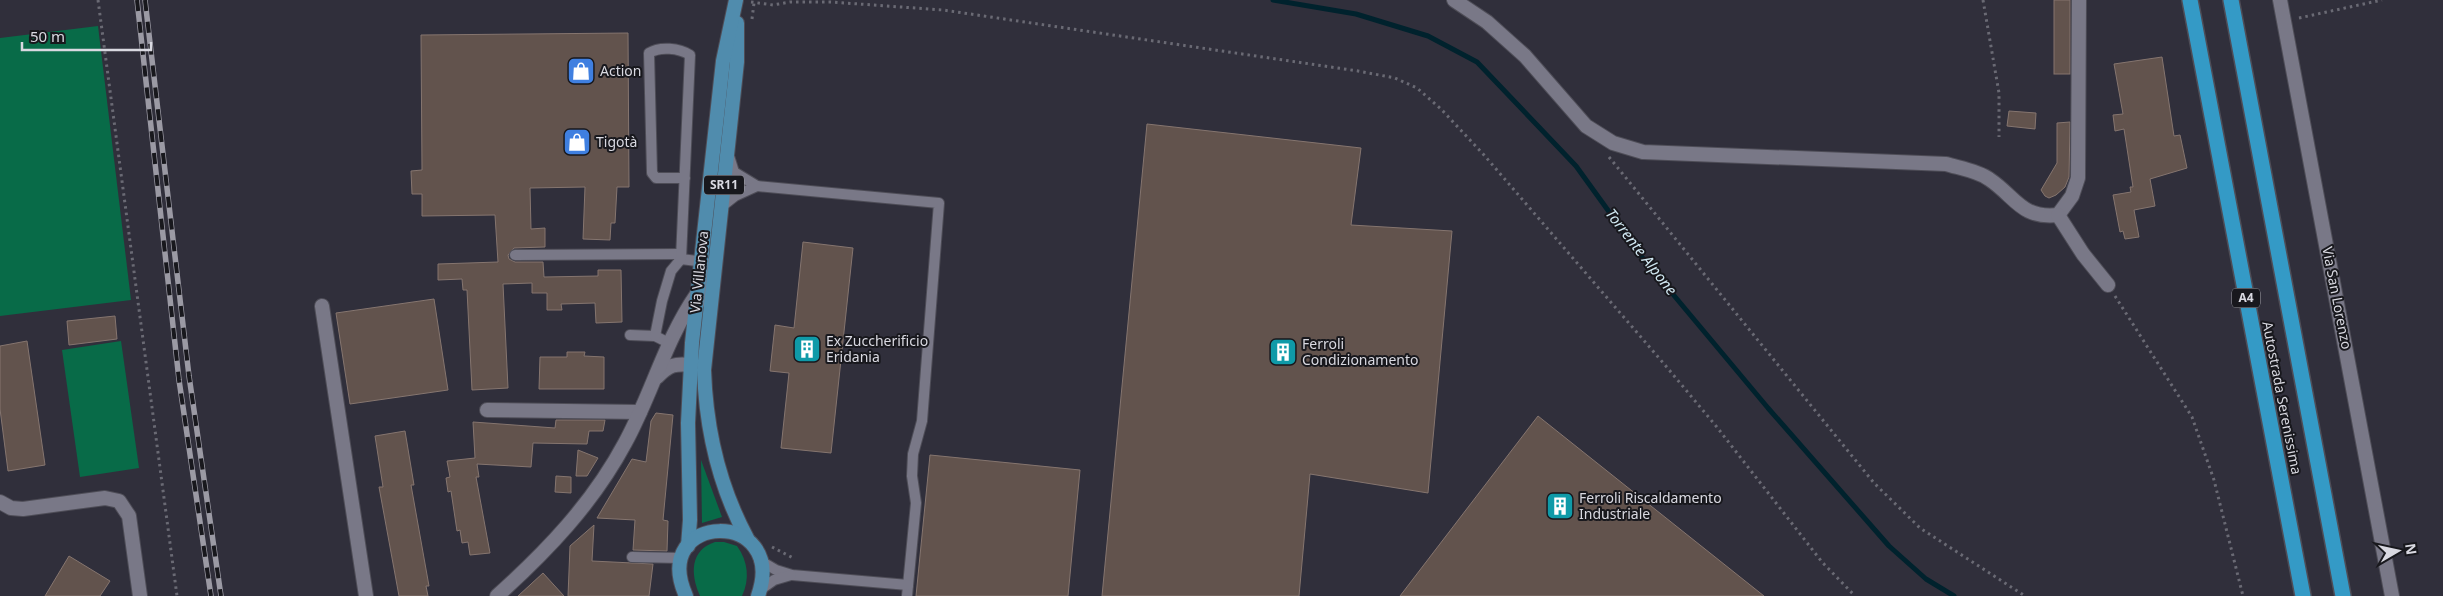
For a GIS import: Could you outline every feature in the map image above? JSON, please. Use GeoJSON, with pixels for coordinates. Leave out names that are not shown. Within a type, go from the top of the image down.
{"type":"FeatureCollection","features":[{"type":"Feature","properties":{"kind":"highway","name":"Autostrada Serenissima"},"geometry":{"type":"LineString","coordinates":[[2190,0],[2303,596]]}},
{"type":"Feature","properties":{"kind":"highway","name":"Autostrada Serenissima"},"geometry":{"type":"LineString","coordinates":[[2231,0],[2342,596]]}},
{"type":"Feature","properties":{"kind":"main road","name":"Via Villanova"},"geometry":{"type":"LineString","coordinates":[[736,0],[737,62],[706,353],[705,400],[720,477],[731,507],[747,538]]}},
{"type":"Feature","properties":{"kind":"main road","name":"Via Villanova"},"geometry":{"type":"LineString","coordinates":[[688,546],[690,520],[688,423],[697,294],[723,61],[736,0]]}},
{"type":"Feature","properties":{"kind":"main road"},"geometry":{"type":"LineString","coordinates":[[688,546],[701,534],[708,532],[736,532],[747,538]]}},
{"type":"Feature","properties":{"kind":"main road","name":"SR11"},"geometry":{"type":"LineString","coordinates":[[747,538],[759,560],[762,575],[759,593]]}},
{"type":"Feature","properties":{"kind":"main road","name":"SR11"},"geometry":{"type":"LineString","coordinates":[[681,558],[688,546]]}},
{"type":"Feature","properties":{"kind":"main road"},"geometry":{"type":"LineString","coordinates":[[681,558],[682,580],[686,596]]}},
{"type":"Feature","properties":{"kind":"street"},"geometry":{"type":"LineString","coordinates":[[1454,0],[1487,22],[1525,56],[1586,126],[1613,142],[1643,152],[1946,164],[1988,178],[2022,207],[2041,217],[2058,215],[2072,196],[2078,178],[2079,0]]}},
{"type":"Feature","properties":{"kind":"street","name":"Via San Lorenzo"},"geometry":{"type":"LineString","coordinates":[[2280,0],[2392,596]]}},
{"type":"Feature","properties":{"kind":"street"},"geometry":{"type":"LineString","coordinates":[[2058,215],[2083,254],[2108,285]]}},
{"type":"Feature","properties":{"kind":"street"},"geometry":{"type":"LineString","coordinates":[[496,596],[556,540],[606,476],[626,443],[657,376],[669,342],[697,294]]}},
{"type":"Feature","properties":{"kind":"street"},"geometry":{"type":"LineString","coordinates":[[322,306],[366,596]]}},
{"type":"Feature","properties":{"kind":"street"},"geometry":{"type":"LineString","coordinates":[[657,376],[668,366],[674,364],[691,365]]}},
{"type":"Feature","properties":{"kind":"street"},"geometry":{"type":"LineString","coordinates":[[487,410],[640,412]]}},
{"type":"Feature","properties":{"kind":"street"},"geometry":{"type":"LineString","coordinates":[[0,502],[11,508],[23,509],[105,498],[119,501],[129,516],[140,596]]}},
{"type":"Feature","properties":{"kind":"lane"},"geometry":{"type":"LineString","coordinates":[[655,336],[662,300],[671,271],[681,257],[685,178],[690,55],[682,50],[656,49],[649,53],[652,173],[656,178],[685,178]]}},
{"type":"Feature","properties":{"kind":"lane"},"geometry":{"type":"LineString","coordinates":[[727,151],[734,172],[757,186],[939,203],[922,422],[913,454],[912,476],[916,503],[907,596]]}},
{"type":"Feature","properties":{"kind":"lane"},"geometry":{"type":"LineString","coordinates":[[721,208],[735,196],[757,186]]}},
{"type":"Feature","properties":{"kind":"lane"},"geometry":{"type":"LineString","coordinates":[[515,255],[681,257],[700,261],[707,264],[705,297],[711,310]]}},
{"type":"Feature","properties":{"kind":"lane"},"geometry":{"type":"LineString","coordinates":[[630,335],[655,336],[669,342]]}},
{"type":"Feature","properties":{"kind":"lane"},"geometry":{"type":"LineString","coordinates":[[632,557],[681,558]]}},
{"type":"Feature","properties":{"kind":"lane"},"geometry":{"type":"LineString","coordinates":[[759,560],[776,570],[792,575],[908,585]]}},
{"type":"Feature","properties":{"kind":"lane"},"geometry":{"type":"LineString","coordinates":[[759,593],[774,580],[792,575]]}},
{"type":"Feature","properties":{"kind":"path"},"geometry":{"type":"LineString","coordinates":[[98,0],[178,596]]}},
{"type":"Feature","properties":{"kind":"path"},"geometry":{"type":"LineString","coordinates":[[748,0],[754,3],[773,5],[790,2],[832,2],[943,10],[1358,71],[1395,78],[1417,88],[1441,109],[1484,155],[1716,426],[1822,562],[1854,596]]}},
{"type":"Feature","properties":{"kind":"path"},"geometry":{"type":"LineString","coordinates":[[1983,0],[1999,93],[1999,137]]}},
{"type":"Feature","properties":{"kind":"path"},"geometry":{"type":"LineString","coordinates":[[2283,21],[2382,0]]}},
{"type":"Feature","properties":{"kind":"path"},"geometry":{"type":"LineString","coordinates":[[752,23],[754,3]]}},
{"type":"Feature","properties":{"kind":"path"},"geometry":{"type":"LineString","coordinates":[[1606,153],[1874,483],[1920,528],[2025,596]]}},
{"type":"Feature","properties":{"kind":"path"},"geometry":{"type":"LineString","coordinates":[[2108,285],[2192,417],[2214,480],[2243,596]]}},
{"type":"Feature","properties":{"kind":"path"},"geometry":{"type":"LineString","coordinates":[[768,542],[773,548],[795,559]]}},
{"type":"Feature","properties":{"kind":"green space"},"geometry":{"type":"Polygon","coordinates":[[[98,26],[131,300],[0,316],[0,38],[98,26]]]}},
{"type":"Feature","properties":{"kind":"green space"},"geometry":{"type":"Polygon","coordinates":[[[121,341],[139,468],[80,477],[62,350],[121,341]]]}},
{"type":"Feature","properties":{"kind":"green space"},"geometry":{"type":"Polygon","coordinates":[[[701,460],[722,517],[702,523],[701,460]]]}},
{"type":"Feature","properties":{"kind":"green space"},"geometry":{"type":"Polygon","coordinates":[[[715,542],[724,542],[737,546],[744,558],[747,577],[742,596],[700,596],[695,579],[694,564],[701,551],[715,542]]]}},
{"type":"Feature","properties":{"kind":"building"},"geometry":{"type":"Polygon","coordinates":[[[2054,0],[2070,0],[2070,74],[2054,74],[2054,0]]]}},
{"type":"Feature","properties":{"kind":"building"},"geometry":{"type":"Polygon","coordinates":[[[628,33],[629,187],[617,187],[615,223],[611,223],[610,240],[583,239],[585,187],[530,188],[531,229],[545,228],[545,247],[514,248],[508,255],[509,259],[515,262],[543,262],[544,277],[598,276],[598,270],[621,270],[622,322],[596,323],[595,303],[561,304],[562,310],[547,310],[547,293],[532,293],[532,283],[503,284],[508,388],[472,390],[467,290],[463,290],[462,279],[438,280],[438,264],[498,262],[495,215],[422,216],[422,194],[412,194],[411,171],[422,170],[421,35],[628,33]]]}},
{"type":"Feature","properties":{"kind":"building"},"geometry":{"type":"Polygon","coordinates":[[[2162,57],[2174,136],[2180,135],[2187,168],[2150,179],[2155,206],[2134,210],[2139,237],[2125,239],[2123,231],[2120,232],[2113,195],[2131,192],[2130,187],[2133,187],[2124,129],[2115,131],[2113,115],[2123,114],[2114,64],[2162,57]]]}},
{"type":"Feature","properties":{"kind":"building"},"geometry":{"type":"Polygon","coordinates":[[[2009,111],[2036,113],[2035,129],[2007,126],[2009,111]]]}},
{"type":"Feature","properties":{"kind":"building"},"geometry":{"type":"Polygon","coordinates":[[[2070,122],[2069,177],[2065,187],[2049,198],[2041,190],[2057,163],[2057,123],[2070,122]]]}},
{"type":"Feature","properties":{"kind":"building","name":"Ferroli Condizionamento"},"geometry":{"type":"Polygon","coordinates":[[[1147,124],[1361,148],[1351,225],[1452,231],[1428,493],[1310,474],[1299,596],[1102,596],[1147,124]]]}},
{"type":"Feature","properties":{"kind":"building","name":"Ex Zuccherificio Eridania"},"geometry":{"type":"Polygon","coordinates":[[[803,242],[853,248],[831,453],[781,448],[789,373],[770,371],[775,325],[794,328],[803,242]]]}},
{"type":"Feature","properties":{"kind":"building"},"geometry":{"type":"Polygon","coordinates":[[[434,299],[448,390],[350,404],[336,313],[434,299]]]}},
{"type":"Feature","properties":{"kind":"building"},"geometry":{"type":"Polygon","coordinates":[[[115,316],[117,339],[69,345],[67,321],[115,316]]]}},
{"type":"Feature","properties":{"kind":"building"},"geometry":{"type":"Polygon","coordinates":[[[27,341],[45,465],[8,471],[0,409],[0,346],[27,341]]]}},
{"type":"Feature","properties":{"kind":"building"},"geometry":{"type":"Polygon","coordinates":[[[567,352],[585,352],[584,356],[604,357],[604,389],[539,389],[540,357],[567,357],[567,352]]]}},
{"type":"Feature","properties":{"kind":"building"},"geometry":{"type":"Polygon","coordinates":[[[656,413],[673,415],[663,520],[668,521],[667,551],[633,550],[635,520],[597,518],[632,459],[646,462],[651,421],[656,413]]]}},
{"type":"Feature","properties":{"kind":"building","name":"Ferroli Riscaldamento Industriale"},"geometry":{"type":"Polygon","coordinates":[[[1538,416],[1764,596],[1400,596],[1538,416]]]}},
{"type":"Feature","properties":{"kind":"building"},"geometry":{"type":"Polygon","coordinates":[[[556,420],[605,420],[603,431],[589,431],[587,444],[533,443],[531,467],[477,464],[479,477],[476,477],[490,553],[470,555],[468,542],[462,543],[460,530],[457,531],[451,491],[448,492],[446,478],[450,477],[447,461],[475,458],[473,422],[555,428],[556,420]]]}},
{"type":"Feature","properties":{"kind":"building"},"geometry":{"type":"Polygon","coordinates":[[[405,431],[414,485],[411,485],[429,586],[426,586],[428,596],[399,596],[379,487],[383,487],[375,436],[405,431]]]}},
{"type":"Feature","properties":{"kind":"building"},"geometry":{"type":"Polygon","coordinates":[[[578,450],[598,458],[587,476],[576,476],[578,450]]]}},
{"type":"Feature","properties":{"kind":"building"},"geometry":{"type":"Polygon","coordinates":[[[930,455],[1080,470],[1068,596],[916,596],[930,455]]]}},
{"type":"Feature","properties":{"kind":"building"},"geometry":{"type":"Polygon","coordinates":[[[556,476],[571,477],[571,493],[555,492],[556,476]]]}},
{"type":"Feature","properties":{"kind":"building"},"geometry":{"type":"Polygon","coordinates":[[[594,525],[592,561],[653,564],[649,596],[568,596],[570,546],[594,525]]]}},
{"type":"Feature","properties":{"kind":"building"},"geometry":{"type":"Polygon","coordinates":[[[69,556],[110,581],[100,596],[45,596],[69,556]]]}},
{"type":"Feature","properties":{"kind":"building"},"geometry":{"type":"Polygon","coordinates":[[[543,573],[564,596],[518,596],[543,573]]]}},
{"type":"Feature","properties":{"kind":"waterway","name":"Torrente Alpone"},"geometry":{"type":"LineString","coordinates":[[1273,0],[1356,14],[1428,36],[1477,62],[1576,166],[1641,256],[1768,408],[1889,546],[1926,579],[1954,596]]}},
{"type":"Feature","properties":{"kind":"railway"},"geometry":{"type":"LineString","coordinates":[[137,0],[179,380],[211,596]]}},
{"type":"Feature","properties":{"kind":"railway"},"geometry":{"type":"LineString","coordinates":[[145,0],[189,376],[221,596]]}},
{"type":"Feature","properties":{"kind":"place","name":"Action"},"geometry":{"type":"Point","coordinates":[581,71]}},
{"type":"Feature","properties":{"kind":"place","name":"Tigotà"},"geometry":{"type":"Point","coordinates":[577,142]}},
{"type":"Feature","properties":{"kind":"place","name":"Ex Zuccherificio Eridania"},"geometry":{"type":"Point","coordinates":[807,349]}},
{"type":"Feature","properties":{"kind":"place","name":"Ferroli Condizionamento"},"geometry":{"type":"Point","coordinates":[1283,352]}},
{"type":"Feature","properties":{"kind":"place","name":"Ferroli Riscaldamento Industriale"},"geometry":{"type":"Point","coordinates":[1560,506]}}]}
